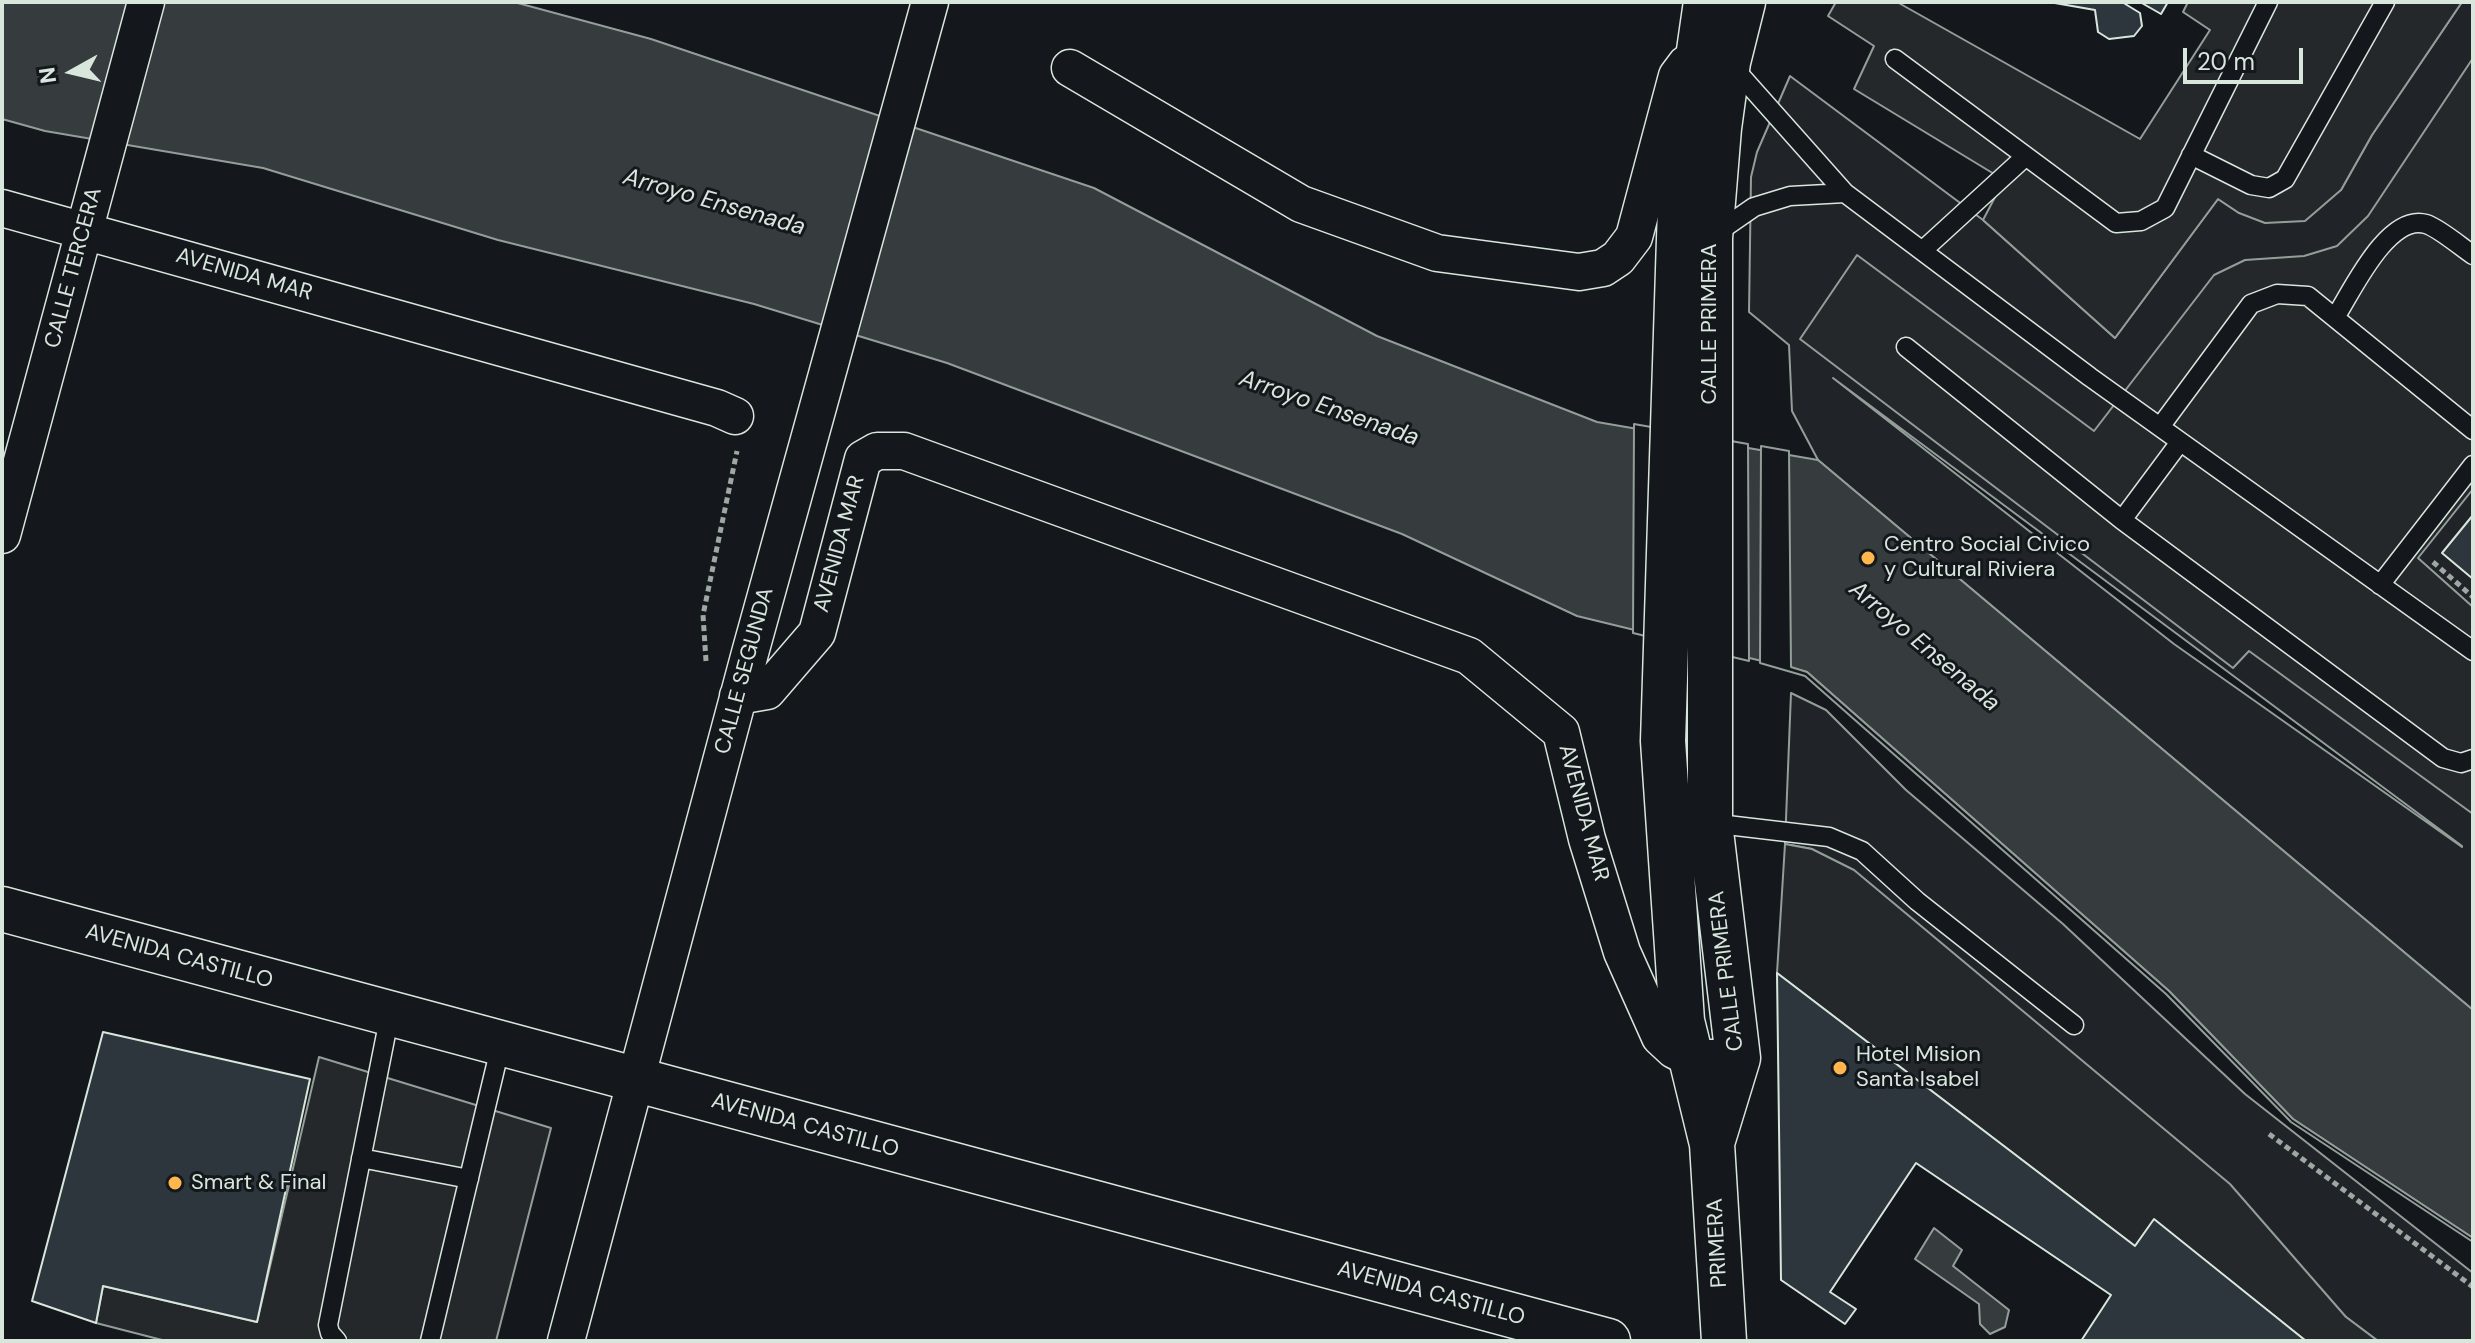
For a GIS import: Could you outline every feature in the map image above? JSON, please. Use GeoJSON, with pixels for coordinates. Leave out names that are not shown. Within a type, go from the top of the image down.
{"type":"FeatureCollection","features":[{"type":"Feature","properties":{"kind":"main road"},"geometry":{"type":"LineString","coordinates":[[1706,2],[1713,59]]}},
{"type":"Feature","properties":{"kind":"main road","name":"CALLE PRIMERA"},"geometry":{"type":"LineString","coordinates":[[1712,1144],[1738,1058],[1710,823],[1693,248],[1719,128],[1713,59],[1743,2]]}},
{"type":"Feature","properties":{"kind":"main road","name":"CALLE PRIMERA"},"geometry":{"type":"LineString","coordinates":[[1693,312],[1663,741],[1682,1021],[1712,1144]]}},
{"type":"Feature","properties":{"kind":"main road","name":"AVENIDA CASTILLO"},"geometry":{"type":"LineString","coordinates":[[2,909],[1608,1341]]}},
{"type":"Feature","properties":{"kind":"main road","name":"PRIMERA"},"geometry":{"type":"LineString","coordinates":[[1712,1144],[1724,1341]]}},
{"type":"Feature","properties":{"kind":"street","name":"CALLE TERCERA"},"geometry":{"type":"LineString","coordinates":[[2,535],[146,2]]}},
{"type":"Feature","properties":{"kind":"street","name":"CALLE SEGUNDA"},"geometry":{"type":"LineString","coordinates":[[566,1341],[738,696],[930,2]]}},
{"type":"Feature","properties":{"kind":"street"},"geometry":{"type":"LineString","coordinates":[[1070,68],[1301,204],[1437,253],[1579,272],[1603,268],[1618,258],[1634,237],[1677,76],[1687,62],[1713,59]]}},
{"type":"Feature","properties":{"kind":"street","name":"AVENIDA MAR"},"geometry":{"type":"LineString","coordinates":[[2,208],[717,408],[735,416]]}},
{"type":"Feature","properties":{"kind":"street","name":"AVENIDA MAR"},"geometry":{"type":"LineString","coordinates":[[738,696],[767,691],[817,633],[863,459],[877,451],[904,451],[1469,656],[1561,732],[1587,839],[1622,952],[1660,1037],[1674,1050],[1690,1058]]}},
{"type":"Feature","properties":{"kind":"street"},"geometry":{"type":"LineString","coordinates":[[1690,1058],[1738,1058]]}},
{"type":"Feature","properties":{"kind":"lane"},"geometry":{"type":"LineString","coordinates":[[1895,59],[2116,223],[2141,221],[2165,208],[2268,2]]}},
{"type":"Feature","properties":{"kind":"lane"},"geometry":{"type":"LineString","coordinates":[[2191,155],[2251,185],[2269,188],[2285,179],[2385,2]]}},
{"type":"Feature","properties":{"kind":"lane"},"geometry":{"type":"LineString","coordinates":[[1713,59],[1845,193],[2180,442],[2473,651]]}},
{"type":"Feature","properties":{"kind":"lane"},"geometry":{"type":"LineString","coordinates":[[1922,251],[2026,156]]}},
{"type":"Feature","properties":{"kind":"lane"},"geometry":{"type":"LineString","coordinates":[[1693,248],[1754,207],[1790,196],[1845,193]]}},
{"type":"Feature","properties":{"kind":"lane"},"geometry":{"type":"LineString","coordinates":[[2336,316],[2384,240],[2409,225],[2426,224],[2473,255]]}},
{"type":"Feature","properties":{"kind":"lane"},"geometry":{"type":"LineString","coordinates":[[2160,427],[2251,304],[2277,294],[2308,296],[2473,430]]}},
{"type":"Feature","properties":{"kind":"lane"},"geometry":{"type":"LineString","coordinates":[[1906,347],[2122,520],[2443,758],[2461,763],[2473,759]]}},
{"type":"Feature","properties":{"kind":"lane"},"geometry":{"type":"LineString","coordinates":[[2122,520],[2180,442]]}},
{"type":"Feature","properties":{"kind":"lane"},"geometry":{"type":"LineString","coordinates":[[2380,585],[2473,465]]}},
{"type":"Feature","properties":{"kind":"lane"},"geometry":{"type":"LineString","coordinates":[[1710,823],[1829,837],[1862,851],[1917,901],[2074,1025]]}},
{"type":"Feature","properties":{"kind":"lane"},"geometry":{"type":"LineString","coordinates":[[337,1341],[328,1325],[390,1014]]}},
{"type":"Feature","properties":{"kind":"lane"},"geometry":{"type":"LineString","coordinates":[[430,1341],[501,1044]]}},
{"type":"Feature","properties":{"kind":"lane"},"geometry":{"type":"LineString","coordinates":[[361,1158],[469,1179]]}},
{"type":"Feature","properties":{"kind":"path"},"geometry":{"type":"LineString","coordinates":[[735,416],[741,432],[703,615],[705,660],[738,696]]}},
{"type":"Feature","properties":{"kind":"path"},"geometry":{"type":"LineString","coordinates":[[2429,559],[2473,597]]}},
{"type":"Feature","properties":{"kind":"path"},"geometry":{"type":"LineString","coordinates":[[2269,1134],[2473,1287]]}},
{"type":"Feature","properties":{"kind":"shaded area"},"geometry":{"type":"Polygon","coordinates":[[[1836,2],[1897,2],[2140,139],[2210,30],[2183,12],[2188,2],[2462,2],[2372,135],[2341,190],[2305,221],[2265,223],[2239,213],[2218,199],[2115,338],[1983,220],[2004,180],[1854,89],[1874,46],[1828,16],[1836,2]]]}},
{"type":"Feature","properties":{"kind":"shaded area"},"geometry":{"type":"Polygon","coordinates":[[[2462,2],[2473,2],[2473,1010],[1818,460],[1792,411],[1789,345],[1749,312],[1751,177],[1757,152],[1790,76],[1983,220],[2115,338],[2218,199],[2239,213],[2341,190],[2372,135],[2462,2]],[[1833,378],[2174,644],[2462,846],[1833,378]]]}},
{"type":"Feature","properties":{"kind":"shaded area"},"geometry":{"type":"Polygon","coordinates":[[[2473,58],[2473,489],[2418,558],[2473,607],[2473,814],[2249,651],[2233,668],[1800,339],[1857,255],[2094,431],[2214,275],[2245,260],[2304,256],[2337,246],[2368,216],[2473,58]]]}},
{"type":"Feature","properties":{"kind":"shaded area"},"geometry":{"type":"Polygon","coordinates":[[[1791,693],[1826,710],[1906,790],[2063,924],[2245,1094],[2473,1273],[2473,1341],[2378,1341],[2346,1317],[1812,849],[1785,844],[1791,693]]]}},
{"type":"Feature","properties":{"kind":"shaded area"},"geometry":{"type":"Polygon","coordinates":[[[1785,844],[1812,849],[1854,870],[2230,1184],[2346,1317],[2378,1341],[2306,1341],[2154,1220],[2135,1246],[1777,973],[1785,844]]]}},
{"type":"Feature","properties":{"kind":"shaded area"},"geometry":{"type":"Polygon","coordinates":[[[319,1057],[551,1128],[496,1341],[166,1341],[96,1323],[103,1286],[257,1322],[319,1057]]]}},
{"type":"Feature","properties":{"kind":"water","name":"Arroyo Ensenada"},"geometry":{"type":"Polygon","coordinates":[[[2,2],[514,2],[651,39],[1094,188],[1377,336],[1597,422],[1818,460],[2473,1010],[2473,1238],[2293,1119],[2169,991],[1807,672],[1577,616],[1402,534],[947,363],[754,304],[498,240],[263,168],[45,131],[2,119],[2,2]]]}},
{"type":"Feature","properties":{"kind":"water"},"geometry":{"type":"Polygon","coordinates":[[[1934,1228],[1962,1250],[1953,1266],[2009,1310],[2005,1327],[1990,1334],[1980,1324],[1979,1304],[1915,1259],[1934,1228]]]}},
{"type":"Feature","properties":{"kind":"pier"},"geometry":{"type":"Polygon","coordinates":[[[1634,424],[1748,444],[1749,661],[1633,633],[1634,424]]]}},
{"type":"Feature","properties":{"kind":"pier"},"geometry":{"type":"Polygon","coordinates":[[[1761,446],[1789,451],[1791,667],[1807,672],[2169,991],[2293,1119],[2473,1238],[2473,1242],[2291,1122],[2166,994],[1805,676],[1760,663],[1761,446]]]}},
{"type":"Feature","properties":{"kind":"building"},"geometry":{"type":"Polygon","coordinates":[[[2049,2],[2122,2],[2140,13],[2142,26],[2134,36],[2109,39],[2098,32],[2095,10],[2049,2]]]}},
{"type":"Feature","properties":{"kind":"building"},"geometry":{"type":"Polygon","coordinates":[[[2140,2],[2168,2],[2161,14],[2140,2]]]}},
{"type":"Feature","properties":{"kind":"building"},"geometry":{"type":"Polygon","coordinates":[[[2473,515],[2473,579],[2442,553],[2473,515]]]}},
{"type":"Feature","properties":{"kind":"building","name":"Hotel Mision Santa Isabel"},"geometry":{"type":"Polygon","coordinates":[[[1777,973],[2135,1246],[2154,1219],[2306,1341],[2081,1341],[2111,1295],[1916,1163],[1830,1292],[1856,1309],[1845,1324],[1781,1280],[1777,973]]]}},
{"type":"Feature","properties":{"kind":"building","name":"Smart & Final"},"geometry":{"type":"Polygon","coordinates":[[[103,1032],[310,1079],[257,1322],[103,1286],[96,1323],[32,1301],[103,1032]]]}},
{"type":"Feature","properties":{"kind":"place","name":"Centro Social Civico y Cultural Riviera"},"geometry":{"type":"Point","coordinates":[1868,558]}},
{"type":"Feature","properties":{"kind":"place","name":"Hotel Mision Santa Isabel"},"geometry":{"type":"Point","coordinates":[1840,1068]}},
{"type":"Feature","properties":{"kind":"place","name":"Smart & Final"},"geometry":{"type":"Point","coordinates":[175,1183]}}]}
